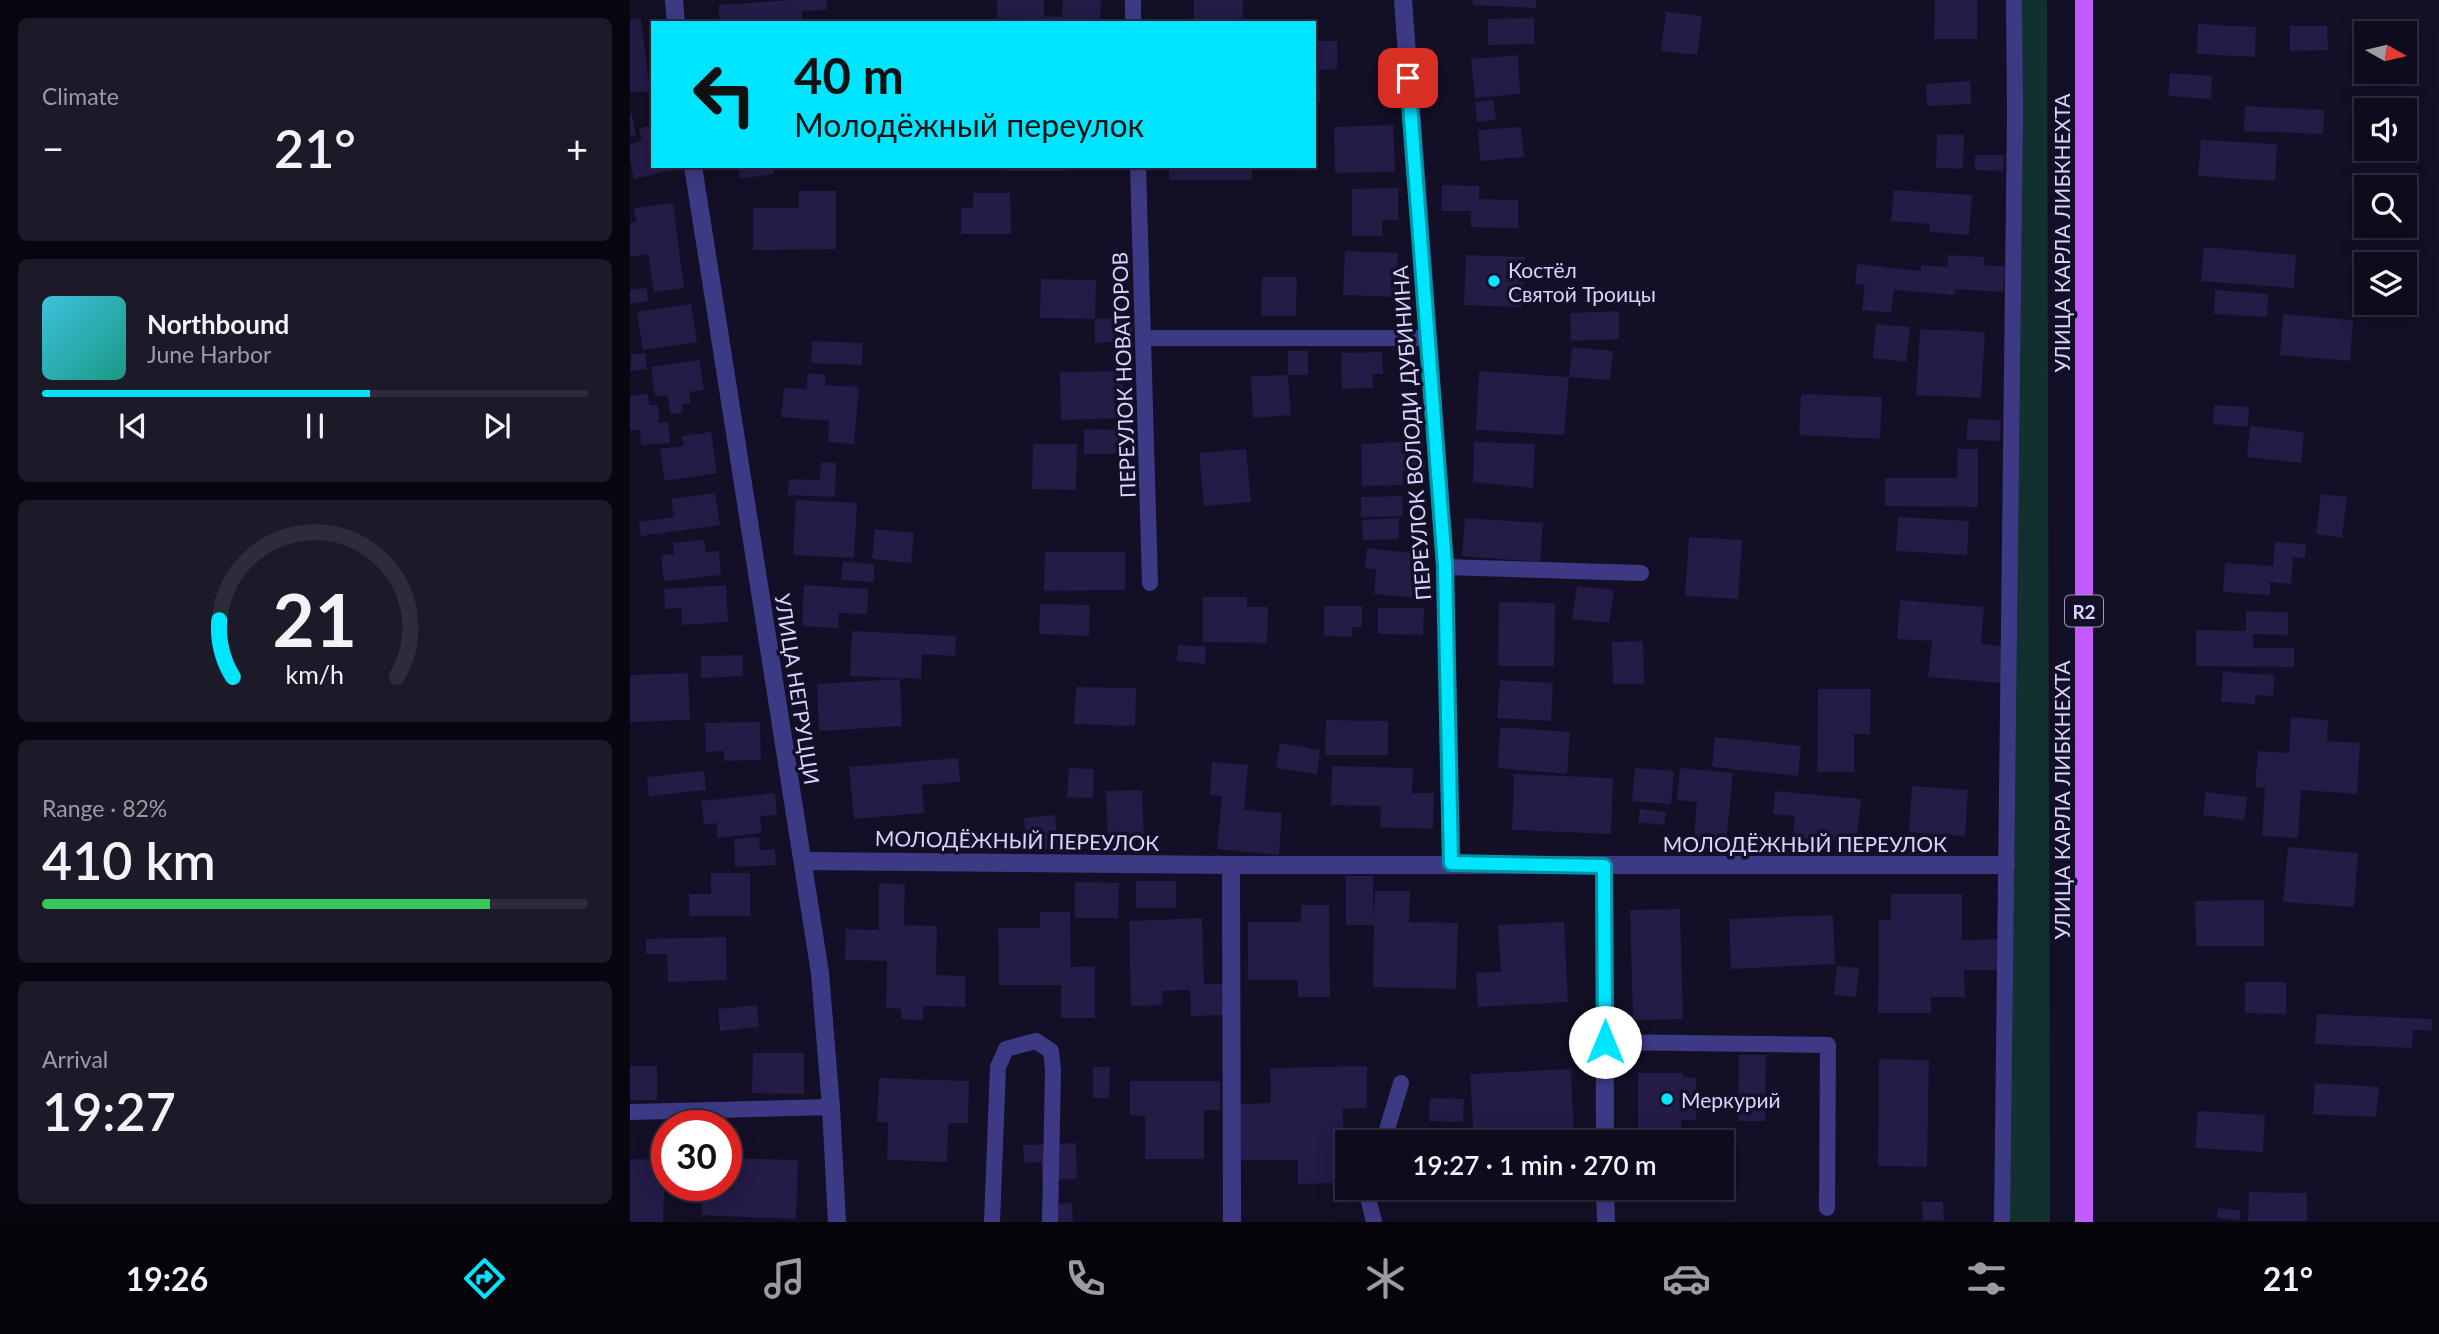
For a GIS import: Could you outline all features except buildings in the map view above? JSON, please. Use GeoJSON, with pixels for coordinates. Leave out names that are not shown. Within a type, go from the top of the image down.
{"type":"FeatureCollection","features":[{"type":"Feature","properties":{"kind":"main road","name":"УЛИЦА КАРЛА ЛИБКНЕХТА"},"geometry":{"type":"LineString","coordinates":[[2084,0],[2084,1222]]}},
{"type":"Feature","properties":{"kind":"street"},"geometry":{"type":"LineString","coordinates":[[674,0],[676,21]]}},
{"type":"Feature","properties":{"kind":"street","name":"ПЕРЕУЛОК ВОЛОДИ ДУБИНИНА"},"geometry":{"type":"LineString","coordinates":[[1403,0],[1445,566],[1451,863]]}},
{"type":"Feature","properties":{"kind":"street","name":"УЛИЦА НЕГРУЦЦИ"},"geometry":{"type":"LineString","coordinates":[[693,168],[820,973],[831,1107],[836,1222]]}},
{"type":"Feature","properties":{"kind":"street","name":"МОЛОДЁЖНЫЙ ПЕРЕУЛОК"},"geometry":{"type":"LineString","coordinates":[[803,861],[1604,866],[2006,864]]}},
{"type":"Feature","properties":{"kind":"street"},"geometry":{"type":"LineString","coordinates":[[1231,865],[1232,1222]]}},
{"type":"Feature","properties":{"kind":"street"},"geometry":{"type":"LineString","coordinates":[[1604,866],[1605,1130]]}},
{"type":"Feature","properties":{"kind":"street"},"geometry":{"type":"LineString","coordinates":[[1605,1200],[1606,1222]]}},
{"type":"Feature","properties":{"kind":"lane"},"geometry":{"type":"LineString","coordinates":[[1133,0],[1133,21]]}},
{"type":"Feature","properties":{"kind":"lane"},"geometry":{"type":"LineString","coordinates":[[2002,1222],[2015,115],[2014,0]]}},
{"type":"Feature","properties":{"kind":"lane","name":"ПЕРЕУЛОК НОВАТОРОВ"},"geometry":{"type":"LineString","coordinates":[[1138,168],[1150,583]]}},
{"type":"Feature","properties":{"kind":"lane"},"geometry":{"type":"LineString","coordinates":[[1144,338],[1427,338]]}},
{"type":"Feature","properties":{"kind":"lane"},"geometry":{"type":"LineString","coordinates":[[1445,566],[1641,573]]}},
{"type":"Feature","properties":{"kind":"lane"},"geometry":{"type":"LineString","coordinates":[[992,1222],[998,1067],[1006,1049],[1036,1041],[1051,1051],[1053,1070],[1050,1222]]}},
{"type":"Feature","properties":{"kind":"lane"},"geometry":{"type":"LineString","coordinates":[[1605,1042],[1828,1045],[1827,1208]]}},
{"type":"Feature","properties":{"kind":"lane"},"geometry":{"type":"LineString","coordinates":[[1387,1130],[1401,1083]]}},
{"type":"Feature","properties":{"kind":"lane"},"geometry":{"type":"LineString","coordinates":[[630,1112],[831,1107]]}},
{"type":"Feature","properties":{"kind":"lane"},"geometry":{"type":"LineString","coordinates":[[1369,1200],[1374,1222]]}},
{"type":"Feature","properties":{"kind":"green space"},"geometry":{"type":"Polygon","coordinates":[[[2014,0],[2047,0],[2050,1222],[2002,1222],[2014,0]]]}},
{"type":"Feature","properties":{"kind":"place","name":"Костёл Святой Троицы"},"geometry":{"type":"Point","coordinates":[1494,281]}},
{"type":"Feature","properties":{"kind":"place","name":"Меркурий"},"geometry":{"type":"Point","coordinates":[1667,1099]}},
{"type":"Feature","properties":{"kind":"route"},"geometry":{"type":"LineString","coordinates":[[1408,78],[1445,566],[1451,863],[1604,866],[1605,1042]]}}]}
